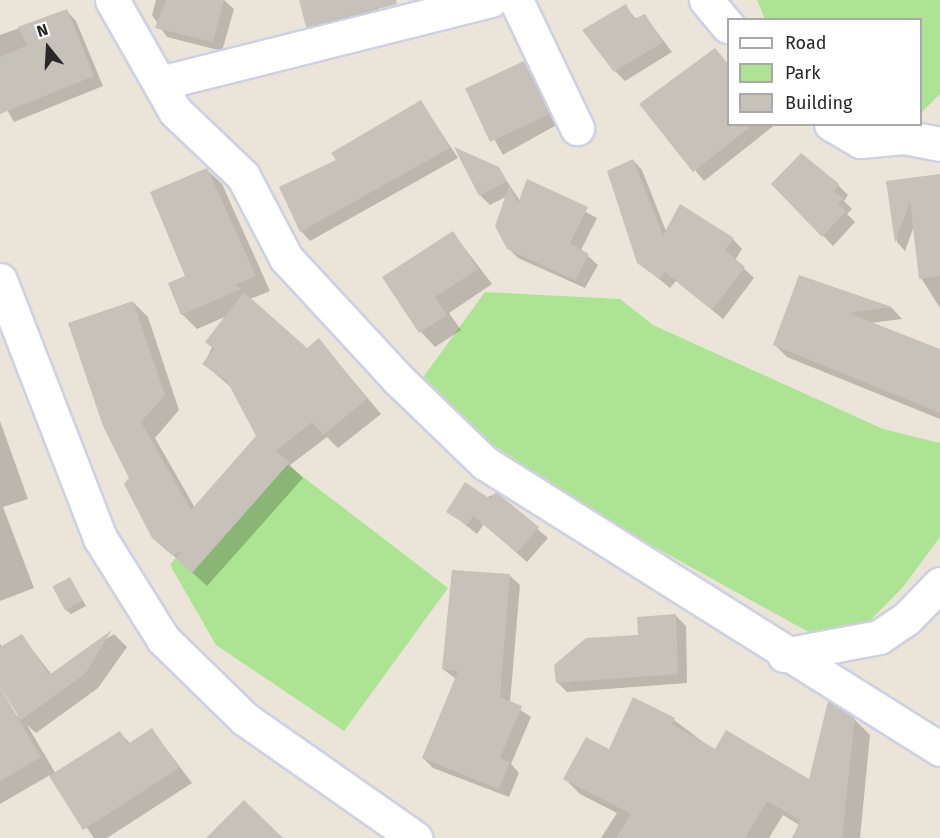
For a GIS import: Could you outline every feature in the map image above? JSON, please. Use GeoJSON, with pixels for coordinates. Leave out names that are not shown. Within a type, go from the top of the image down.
{"type":"FeatureCollection","features":[{"type":"Feature","properties":{"kind":"street"},"geometry":{"type":"LineString","coordinates":[[112,0],[175,111],[243,176],[286,258],[398,379],[485,463],[784,655],[940,749]]}},
{"type":"Feature","properties":{"kind":"street"},"geometry":{"type":"LineString","coordinates":[[160,83],[397,10],[491,0]]}},
{"type":"Feature","properties":{"kind":"street"},"geometry":{"type":"LineString","coordinates":[[516,0],[577,128]]}},
{"type":"Feature","properties":{"kind":"street"},"geometry":{"type":"LineString","coordinates":[[706,0],[727,24]]}},
{"type":"Feature","properties":{"kind":"street"},"geometry":{"type":"LineString","coordinates":[[834,126],[860,141],[904,137],[940,144]]}},
{"type":"Feature","properties":{"kind":"street"},"geometry":{"type":"LineString","coordinates":[[0,280],[100,538],[163,639],[245,719],[415,838]]}},
{"type":"Feature","properties":{"kind":"street"},"geometry":{"type":"LineString","coordinates":[[784,655],[879,637],[908,618],[940,584]]}},
{"type":"Feature","properties":{"kind":"green space"},"geometry":{"type":"Polygon","coordinates":[[[757,0],[940,0],[940,94],[922,112],[922,18],[765,18],[757,0]]]}},
{"type":"Feature","properties":{"kind":"green space"},"geometry":{"type":"Polygon","coordinates":[[[485,292],[620,299],[653,325],[883,429],[940,443],[940,537],[903,587],[841,650],[622,529],[435,407],[419,383],[485,292]]]}},
{"type":"Feature","properties":{"kind":"green space"},"geometry":{"type":"Polygon","coordinates":[[[264,447],[448,588],[344,731],[216,645],[170,565],[264,447]]]}},
{"type":"Feature","properties":{"kind":"building"},"geometry":{"type":"Polygon","coordinates":[[[166,0],[224,0],[213,42],[155,28],[166,0]]]}},
{"type":"Feature","properties":{"kind":"building"},"geometry":{"type":"Polygon","coordinates":[[[299,0],[396,0],[397,4],[306,27],[299,0]]]}},
{"type":"Feature","properties":{"kind":"building"},"geometry":{"type":"Polygon","coordinates":[[[626,4],[634,19],[645,14],[663,42],[614,72],[582,30],[626,4]]]}},
{"type":"Feature","properties":{"kind":"building"},"geometry":{"type":"Polygon","coordinates":[[[67,9],[94,76],[0,114],[0,57],[27,45],[18,27],[67,9]]]}},
{"type":"Feature","properties":{"kind":"building"},"geometry":{"type":"Polygon","coordinates":[[[715,48],[727,63],[727,126],[751,126],[693,172],[639,104],[715,48]]]}},
{"type":"Feature","properties":{"kind":"building"},"geometry":{"type":"Polygon","coordinates":[[[524,61],[549,114],[490,142],[465,88],[524,61]]]}},
{"type":"Feature","properties":{"kind":"building"},"geometry":{"type":"Polygon","coordinates":[[[421,100],[450,148],[300,232],[279,187],[336,160],[331,153],[421,100]]]}},
{"type":"Feature","properties":{"kind":"building"},"geometry":{"type":"Polygon","coordinates":[[[454,147],[499,167],[507,181],[479,196],[454,147]]]}},
{"type":"Feature","properties":{"kind":"building"},"geometry":{"type":"Polygon","coordinates":[[[801,153],[839,184],[834,192],[844,198],[838,204],[846,211],[822,237],[771,184],[801,153]]]}},
{"type":"Feature","properties":{"kind":"building"},"geometry":{"type":"Polygon","coordinates":[[[633,159],[663,235],[680,204],[734,238],[725,250],[745,267],[712,310],[665,272],[659,279],[637,263],[607,171],[633,159]]]}},
{"type":"Feature","properties":{"kind":"building"},"geometry":{"type":"Polygon","coordinates":[[[207,168],[256,276],[235,285],[241,289],[181,315],[168,283],[185,276],[150,192],[207,168]]]}},
{"type":"Feature","properties":{"kind":"building"},"geometry":{"type":"Polygon","coordinates":[[[940,174],[940,276],[919,279],[910,201],[895,243],[886,181],[940,174]]]}},
{"type":"Feature","properties":{"kind":"building"},"geometry":{"type":"Polygon","coordinates":[[[527,179],[588,207],[570,243],[589,254],[575,280],[507,249],[495,226],[509,186],[518,203],[527,179]]]}},
{"type":"Feature","properties":{"kind":"building"},"geometry":{"type":"Polygon","coordinates":[[[453,231],[478,269],[435,297],[447,315],[419,333],[382,277],[453,231]]]}},
{"type":"Feature","properties":{"kind":"building"},"geometry":{"type":"Polygon","coordinates":[[[799,275],[892,307],[848,313],[940,349],[940,413],[773,345],[799,275]]]}},
{"type":"Feature","properties":{"kind":"building"},"geometry":{"type":"Polygon","coordinates":[[[244,292],[307,348],[319,338],[367,399],[323,435],[312,422],[276,451],[290,462],[192,573],[175,558],[182,551],[173,556],[152,538],[124,484],[129,478],[103,426],[68,323],[133,301],[165,395],[141,422],[191,510],[256,436],[227,381],[202,364],[214,349],[205,342],[244,292]]]}},
{"type":"Feature","properties":{"kind":"building"},"geometry":{"type":"Polygon","coordinates":[[[465,482],[490,499],[496,492],[539,527],[517,553],[473,516],[467,525],[446,512],[465,482]]]}},
{"type":"Feature","properties":{"kind":"building"},"geometry":{"type":"Polygon","coordinates":[[[452,570],[510,574],[500,697],[522,706],[500,758],[510,762],[499,789],[422,758],[458,671],[442,669],[452,570]]]}},
{"type":"Feature","properties":{"kind":"building"},"geometry":{"type":"Polygon","coordinates":[[[70,577],[83,601],[65,610],[52,586],[70,577]]]}},
{"type":"Feature","properties":{"kind":"building"},"geometry":{"type":"Polygon","coordinates":[[[676,614],[678,674],[556,683],[554,665],[586,638],[638,635],[637,617],[676,614]]]}},
{"type":"Feature","properties":{"kind":"building"},"geometry":{"type":"Polygon","coordinates":[[[112,630],[85,674],[21,720],[0,687],[0,647],[22,634],[49,675],[112,630]]]}},
{"type":"Feature","properties":{"kind":"building"},"geometry":{"type":"Polygon","coordinates":[[[0,687],[41,757],[0,781],[0,687]]]}},
{"type":"Feature","properties":{"kind":"building"},"geometry":{"type":"Polygon","coordinates":[[[633,697],[675,718],[672,724],[715,749],[726,730],[809,779],[828,701],[855,718],[842,838],[793,838],[800,820],[767,801],[745,838],[616,838],[631,814],[563,779],[586,737],[609,749],[633,697]]]}},
{"type":"Feature","properties":{"kind":"building"},"geometry":{"type":"Polygon","coordinates":[[[152,728],[179,768],[83,830],[49,776],[120,731],[128,744],[152,728]]]}},
{"type":"Feature","properties":{"kind":"building"},"geometry":{"type":"Polygon","coordinates":[[[244,800],[283,838],[206,838],[244,800]]]}}]}
